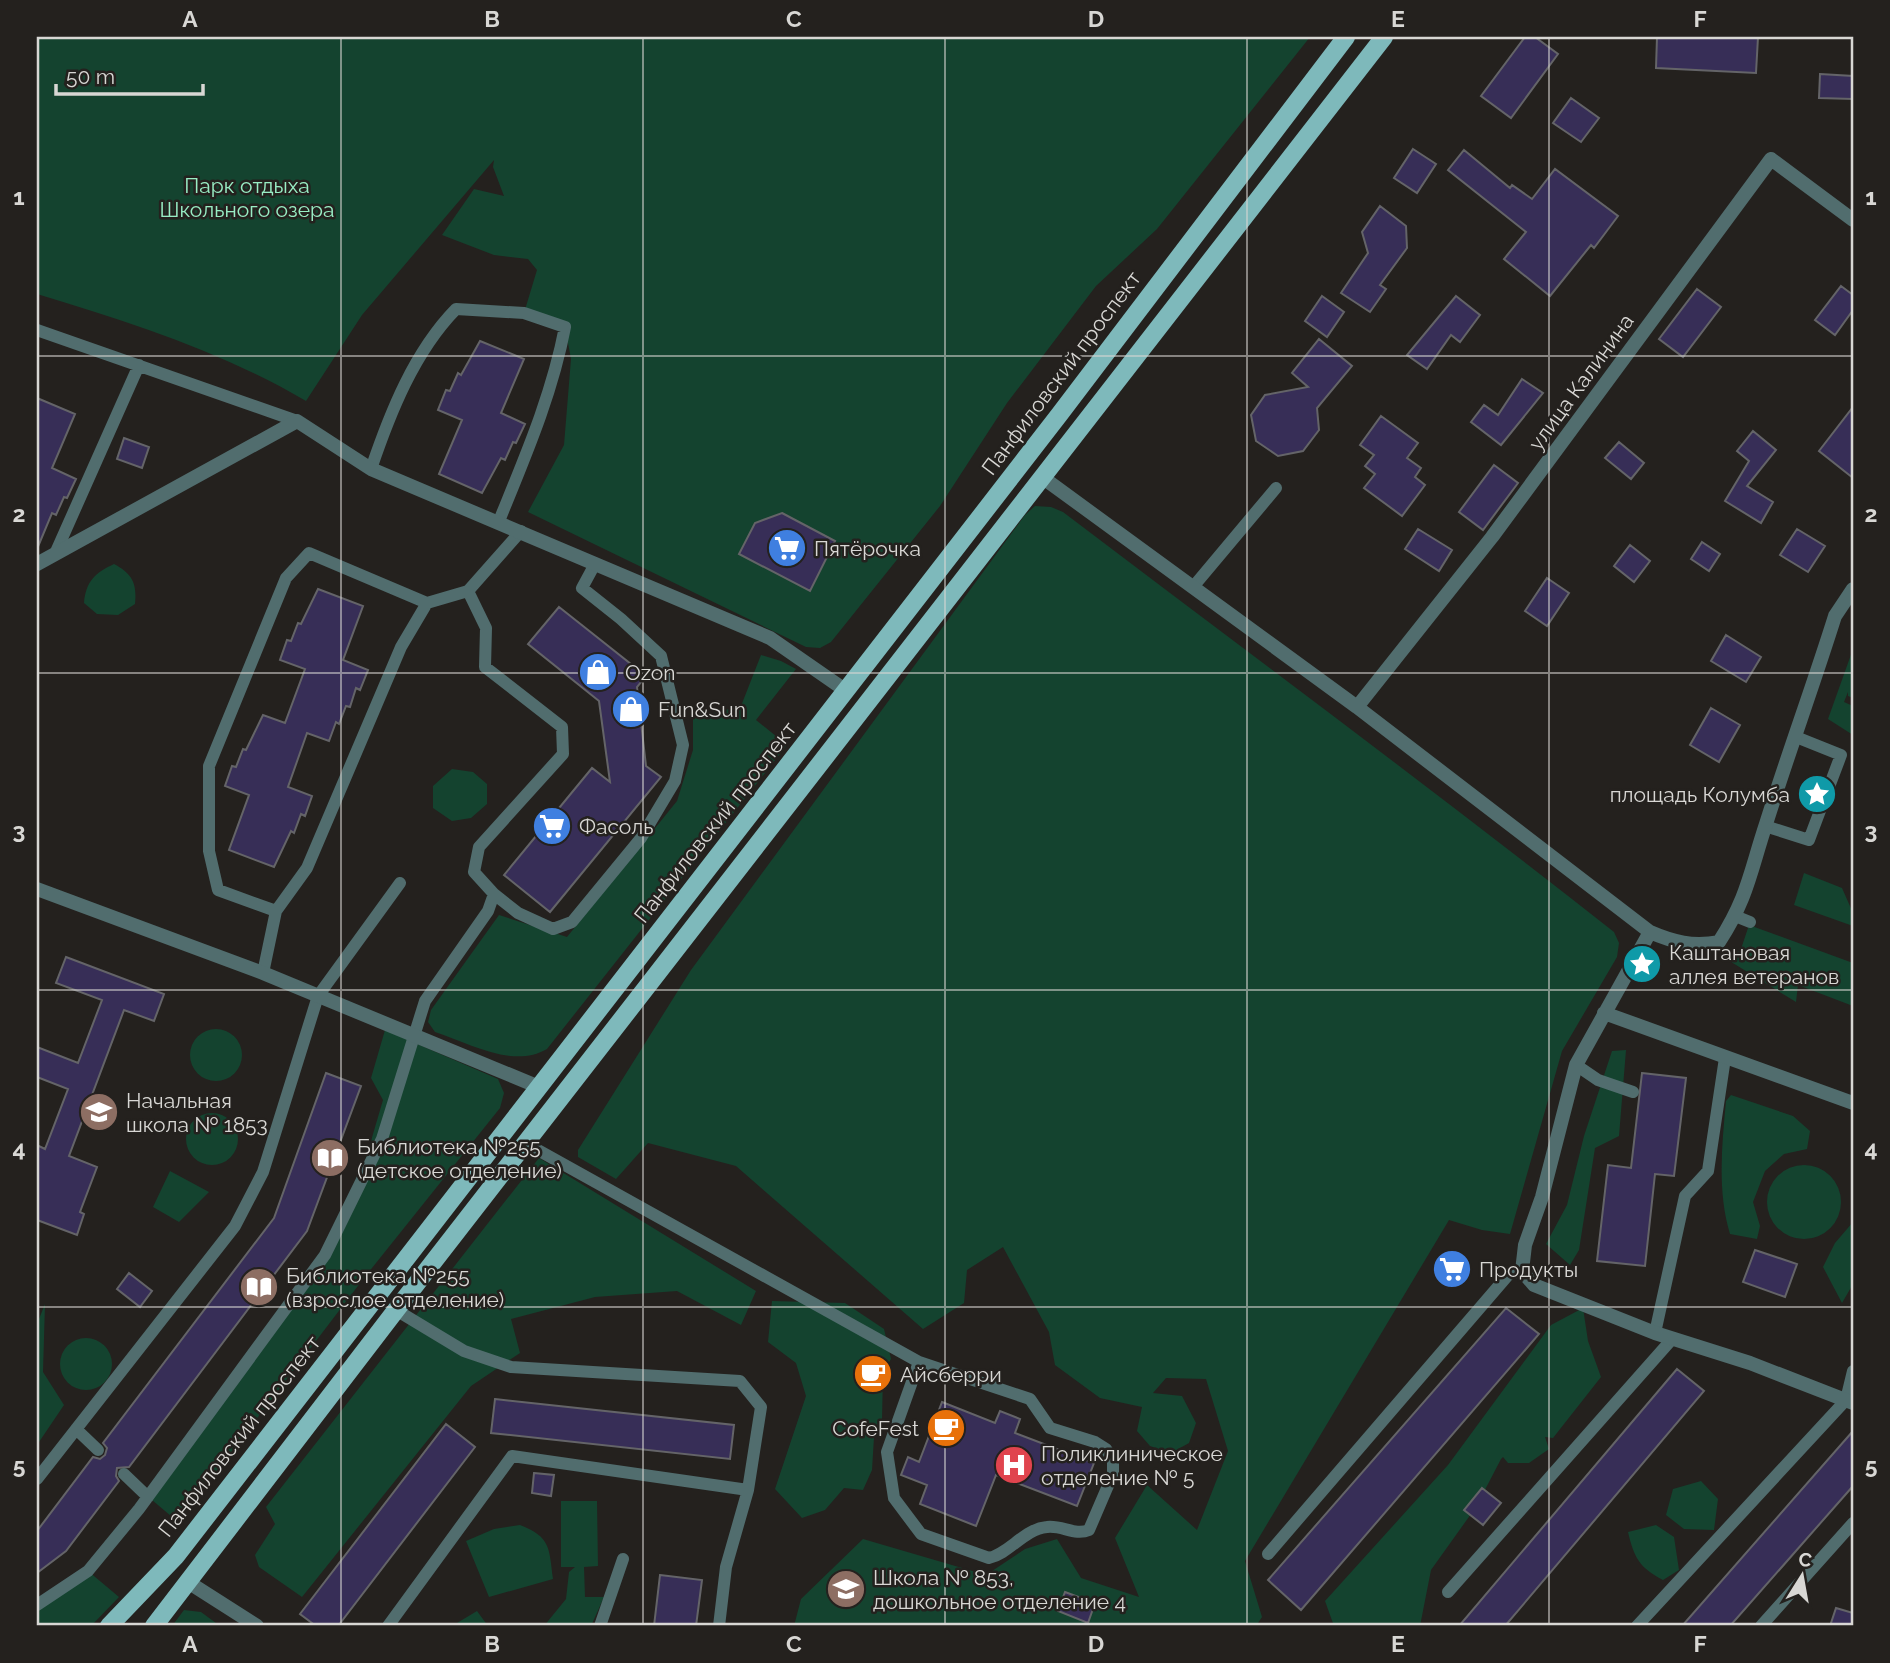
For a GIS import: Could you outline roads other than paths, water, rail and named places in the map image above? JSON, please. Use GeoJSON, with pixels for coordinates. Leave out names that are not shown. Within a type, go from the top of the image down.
{"type":"FeatureCollection","features":[{"type":"Feature","properties":{"kind":"main road","name":"Панфиловский проспект"},"geometry":{"type":"LineString","coordinates":[[109,1626],[176,1556],[1346,37]]}},
{"type":"Feature","properties":{"kind":"main road"},"geometry":{"type":"LineString","coordinates":[[154,1626],[1384,37]]}},
{"type":"Feature","properties":{"kind":"street","name":"улица Калинина"},"geometry":{"type":"LineString","coordinates":[[1357,707],[1492,537],[1771,159],[1853,220]]}},
{"type":"Feature","properties":{"kind":"street"},"geometry":{"type":"LineString","coordinates":[[37,564],[297,421],[371,469],[499,521],[769,638],[845,690]]}},
{"type":"Feature","properties":{"kind":"street"},"geometry":{"type":"LineString","coordinates":[[1042,477],[1357,707],[1650,932],[1675,943],[1704,945],[1719,942],[1735,916],[1749,888],[1765,826],[1835,616],[1853,589]]}},
{"type":"Feature","properties":{"kind":"street"},"geometry":{"type":"LineString","coordinates":[[37,889],[263,973],[539,1087]]}},
{"type":"Feature","properties":{"kind":"street"},"geometry":{"type":"LineString","coordinates":[[1650,932],[1576,1065],[1542,1198],[1525,1245],[1522,1271],[1534,1285],[1655,1333],[1750,1363],[1849,1401]]}},
{"type":"Feature","properties":{"kind":"street"},"geometry":{"type":"LineString","coordinates":[[1604,1013],[1853,1104]]}},
{"type":"Feature","properties":{"kind":"street"},"geometry":{"type":"LineString","coordinates":[[188,1581],[257,1626]]}},
{"type":"Feature","properties":{"kind":"lane"},"geometry":{"type":"LineString","coordinates":[[371,469],[391,408],[438,327],[456,309],[524,313],[565,327],[557,367],[538,428],[499,521]]}},
{"type":"Feature","properties":{"kind":"lane"},"geometry":{"type":"LineString","coordinates":[[37,330],[297,421]]}},
{"type":"Feature","properties":{"kind":"lane"},"geometry":{"type":"LineString","coordinates":[[55,554],[139,365]]}},
{"type":"Feature","properties":{"kind":"lane"},"geometry":{"type":"LineString","coordinates":[[1193,587],[1276,488]]}},
{"type":"Feature","properties":{"kind":"lane"},"geometry":{"type":"LineString","coordinates":[[276,911],[218,890],[209,851],[209,766],[286,578],[309,553],[427,603],[468,591],[521,531]]}},
{"type":"Feature","properties":{"kind":"lane"},"geometry":{"type":"LineString","coordinates":[[468,591],[486,628],[485,667],[562,727],[563,754],[479,847],[474,872],[494,894],[518,913],[553,929],[572,922],[641,838],[675,781],[683,745],[660,656],[621,619],[582,588],[595,564]]}},
{"type":"Feature","properties":{"kind":"lane"},"geometry":{"type":"LineString","coordinates":[[263,973],[276,911],[307,868],[401,647],[427,603]]}},
{"type":"Feature","properties":{"kind":"lane"},"geometry":{"type":"LineString","coordinates":[[1765,826],[1809,840],[1841,755],[1796,737]]}},
{"type":"Feature","properties":{"kind":"lane"},"geometry":{"type":"LineString","coordinates":[[37,1479],[235,1226],[263,1172],[318,996],[400,883]]}},
{"type":"Feature","properties":{"kind":"lane"},"geometry":{"type":"LineString","coordinates":[[37,1605],[88,1571],[148,1497],[326,1255],[382,1139],[425,1001],[488,911],[494,894]]}},
{"type":"Feature","properties":{"kind":"lane"},"geometry":{"type":"LineString","coordinates":[[1735,916],[1750,922]]}},
{"type":"Feature","properties":{"kind":"lane"},"geometry":{"type":"LineString","coordinates":[[1655,1333],[1685,1196],[1708,1171],[1724,1058]]}},
{"type":"Feature","properties":{"kind":"lane"},"geometry":{"type":"LineString","coordinates":[[1576,1065],[1598,1080],[1633,1092]]}},
{"type":"Feature","properties":{"kind":"lane"},"geometry":{"type":"LineString","coordinates":[[527,1144],[919,1362],[1030,1399],[1050,1427],[1095,1442],[1106,1449],[1113,1460],[1113,1474],[1090,1530],[1081,1534],[1045,1527],[1033,1530],[997,1556],[989,1558],[921,1534],[894,1498],[887,1452],[919,1362]]}},
{"type":"Feature","properties":{"kind":"lane"},"geometry":{"type":"LineString","coordinates":[[1268,1554],[1509,1274],[1522,1271]]}},
{"type":"Feature","properties":{"kind":"lane"},"geometry":{"type":"LineString","coordinates":[[396,1310],[464,1351],[511,1367],[740,1381],[761,1407],[748,1490],[726,1567],[719,1626]]}},
{"type":"Feature","properties":{"kind":"lane"},"geometry":{"type":"LineString","coordinates":[[1448,1592],[1673,1338]]}},
{"type":"Feature","properties":{"kind":"lane"},"geometry":{"type":"LineString","coordinates":[[1637,1626],[1849,1401],[1853,1371]]}},
{"type":"Feature","properties":{"kind":"lane"},"geometry":{"type":"LineString","coordinates":[[76,1429],[98,1450]]}},
{"type":"Feature","properties":{"kind":"lane"},"geometry":{"type":"LineString","coordinates":[[388,1626],[512,1456],[748,1490]]}},
{"type":"Feature","properties":{"kind":"lane"},"geometry":{"type":"LineString","coordinates":[[124,1474],[148,1497]]}},
{"type":"Feature","properties":{"kind":"lane"},"geometry":{"type":"LineString","coordinates":[[1761,1626],[1853,1523]]}},
{"type":"Feature","properties":{"kind":"lane"},"geometry":{"type":"LineString","coordinates":[[600,1626],[623,1559]]}},
{"type":"Feature","properties":{"kind":"place","name":"Пятёрочка"},"geometry":{"type":"Point","coordinates":[787,548]}},
{"type":"Feature","properties":{"kind":"place","name":"Ozon"},"geometry":{"type":"Point","coordinates":[598,672]}},
{"type":"Feature","properties":{"kind":"place","name":"Fun&Sun"},"geometry":{"type":"Point","coordinates":[631,709]}},
{"type":"Feature","properties":{"kind":"place","name":"площадь Колумба"},"geometry":{"type":"Point","coordinates":[1817,794]}},
{"type":"Feature","properties":{"kind":"place","name":"Фасоль"},"geometry":{"type":"Point","coordinates":[552,826]}},
{"type":"Feature","properties":{"kind":"place","name":"Каштановая аллея ветеранов"},"geometry":{"type":"Point","coordinates":[1642,964]}},
{"type":"Feature","properties":{"kind":"place","name":"Начальная школа № 1853"},"geometry":{"type":"Point","coordinates":[99,1112]}},
{"type":"Feature","properties":{"kind":"place","name":"Библиотека №255 (детское отделение)"},"geometry":{"type":"Point","coordinates":[330,1158]}},
{"type":"Feature","properties":{"kind":"place","name":"Продукты"},"geometry":{"type":"Point","coordinates":[1452,1269]}},
{"type":"Feature","properties":{"kind":"place","name":"Библиотека №255 (взрослое отделение)"},"geometry":{"type":"Point","coordinates":[259,1287]}},
{"type":"Feature","properties":{"kind":"place","name":"Айсберри"},"geometry":{"type":"Point","coordinates":[873,1374]}},
{"type":"Feature","properties":{"kind":"place","name":"CofeFest"},"geometry":{"type":"Point","coordinates":[946,1428]}},
{"type":"Feature","properties":{"kind":"place","name":"Поликлиническое отделение № 5"},"geometry":{"type":"Point","coordinates":[1014,1465]}},
{"type":"Feature","properties":{"kind":"place","name":"Школа № 853, дошкольное отделение 4"},"geometry":{"type":"Point","coordinates":[846,1589]}},
{"type":"Feature","properties":{"kind":"park label","name":"Парк отдыха Школьного озера"},"geometry":{"type":"Point","coordinates":[247,197]}}]}
